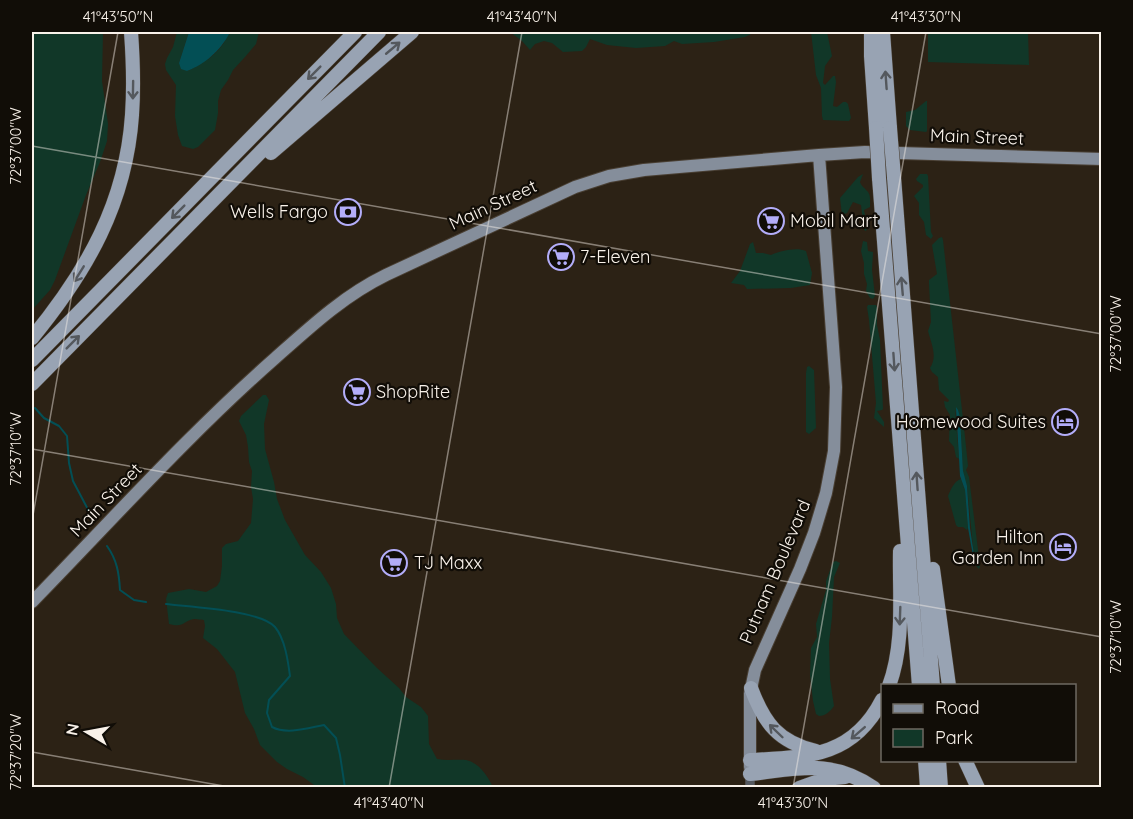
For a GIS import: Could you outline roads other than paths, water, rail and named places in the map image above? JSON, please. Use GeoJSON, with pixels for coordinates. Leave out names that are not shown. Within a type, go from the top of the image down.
{"type":"FeatureCollection","features":[{"type":"Feature","properties":{"kind":"highway"},"geometry":{"type":"LineString","coordinates":[[32,338],[81,271],[102,232],[118,190],[128,152],[132,114],[131,32]]}},
{"type":"Feature","properties":{"kind":"highway"},"geometry":{"type":"LineString","coordinates":[[32,360],[356,32]]}},
{"type":"Feature","properties":{"kind":"highway"},"geometry":{"type":"LineString","coordinates":[[32,384],[379,32]]}},
{"type":"Feature","properties":{"kind":"highway"},"geometry":{"type":"LineString","coordinates":[[234,178],[259,163],[412,32]]}},
{"type":"Feature","properties":{"kind":"highway"},"geometry":{"type":"LineString","coordinates":[[865,32],[883,128]]}},
{"type":"Feature","properties":{"kind":"highway"},"geometry":{"type":"LineString","coordinates":[[871,32],[871,56]]}},
{"type":"Feature","properties":{"kind":"highway"},"geometry":{"type":"LineString","coordinates":[[883,32],[883,128],[906,516],[919,684]]}},
{"type":"Feature","properties":{"kind":"highway"},"geometry":{"type":"LineString","coordinates":[[886,178],[920,523],[933,684]]}},
{"type":"Feature","properties":{"kind":"highway"},"geometry":{"type":"LineString","coordinates":[[890,684],[898,645],[900,547],[906,516]]}},
{"type":"Feature","properties":{"kind":"highway"},"geometry":{"type":"LineString","coordinates":[[920,523],[931,556],[949,684]]}},
{"type":"Feature","properties":{"kind":"highway"},"geometry":{"type":"LineString","coordinates":[[751,688],[761,711],[775,731],[794,744],[821,752]]}},
{"type":"Feature","properties":{"kind":"highway"},"geometry":{"type":"LineString","coordinates":[[750,774],[792,757],[821,752],[838,746],[859,732],[873,717],[881,702]]}},
{"type":"Feature","properties":{"kind":"highway"},"geometry":{"type":"LineString","coordinates":[[925,762],[927,788]]}},
{"type":"Feature","properties":{"kind":"highway"},"geometry":{"type":"LineString","coordinates":[[939,762],[941,788]]}},
{"type":"Feature","properties":{"kind":"highway"},"geometry":{"type":"LineString","coordinates":[[966,762],[978,788]]}},
{"type":"Feature","properties":{"kind":"highway"},"geometry":{"type":"LineString","coordinates":[[750,774],[822,768],[841,771],[859,778],[874,788]]}},
{"type":"Feature","properties":{"kind":"highway"},"geometry":{"type":"LineString","coordinates":[[799,788],[827,778],[859,778]]}},
{"type":"Feature","properties":{"kind":"main road","name":"Main Street"},"geometry":{"type":"LineString","coordinates":[[32,602],[208,421],[330,310],[351,294],[374,281],[558,194],[609,176],[662,168],[819,155],[884,152],[1101,159]]}},
{"type":"Feature","properties":{"kind":"main road","name":"Putnam Boulevard"},"geometry":{"type":"LineString","coordinates":[[750,774],[750,707],[754,670],[814,533],[826,493],[834,451],[836,387],[819,155]]}},
{"type":"Feature","properties":{"kind":"water"},"geometry":{"type":"Polygon","coordinates":[[[189,32],[228,32],[229,34],[211,56],[200,65],[187,71],[181,69],[179,63],[189,32]]]}},
{"type":"Feature","properties":{"kind":"water"},"geometry":{"type":"Polygon","coordinates":[[[956,407],[960,417],[963,471],[967,486],[973,556],[965,490],[960,476],[956,407]]]}},
{"type":"Feature","properties":{"kind":"waterway"},"geometry":{"type":"LineString","coordinates":[[35,408],[44,418],[59,426],[67,436],[73,481],[92,517]]}},
{"type":"Feature","properties":{"kind":"waterway"},"geometry":{"type":"LineString","coordinates":[[107,546],[117,567],[120,590],[134,600],[146,602]]}},
{"type":"Feature","properties":{"kind":"waterway"},"geometry":{"type":"LineString","coordinates":[[166,604],[240,613],[267,621],[275,627],[284,644],[290,676],[269,700],[267,713],[272,727],[291,731],[324,725],[336,738],[345,788]]}},
{"type":"Feature","properties":{"kind":"place","name":"Wells Fargo"},"geometry":{"type":"Point","coordinates":[348,212]}},
{"type":"Feature","properties":{"kind":"place","name":"Mobil Mart"},"geometry":{"type":"Point","coordinates":[771,221]}},
{"type":"Feature","properties":{"kind":"place","name":"7-Eleven"},"geometry":{"type":"Point","coordinates":[561,257]}},
{"type":"Feature","properties":{"kind":"place","name":"ShopRite"},"geometry":{"type":"Point","coordinates":[357,392]}},
{"type":"Feature","properties":{"kind":"place","name":"Homewood Suites"},"geometry":{"type":"Point","coordinates":[1065,422]}},
{"type":"Feature","properties":{"kind":"place","name":"Hilton Garden Inn"},"geometry":{"type":"Point","coordinates":[1063,547]}},
{"type":"Feature","properties":{"kind":"place","name":"TJ Maxx"},"geometry":{"type":"Point","coordinates":[394,563]}}]}
